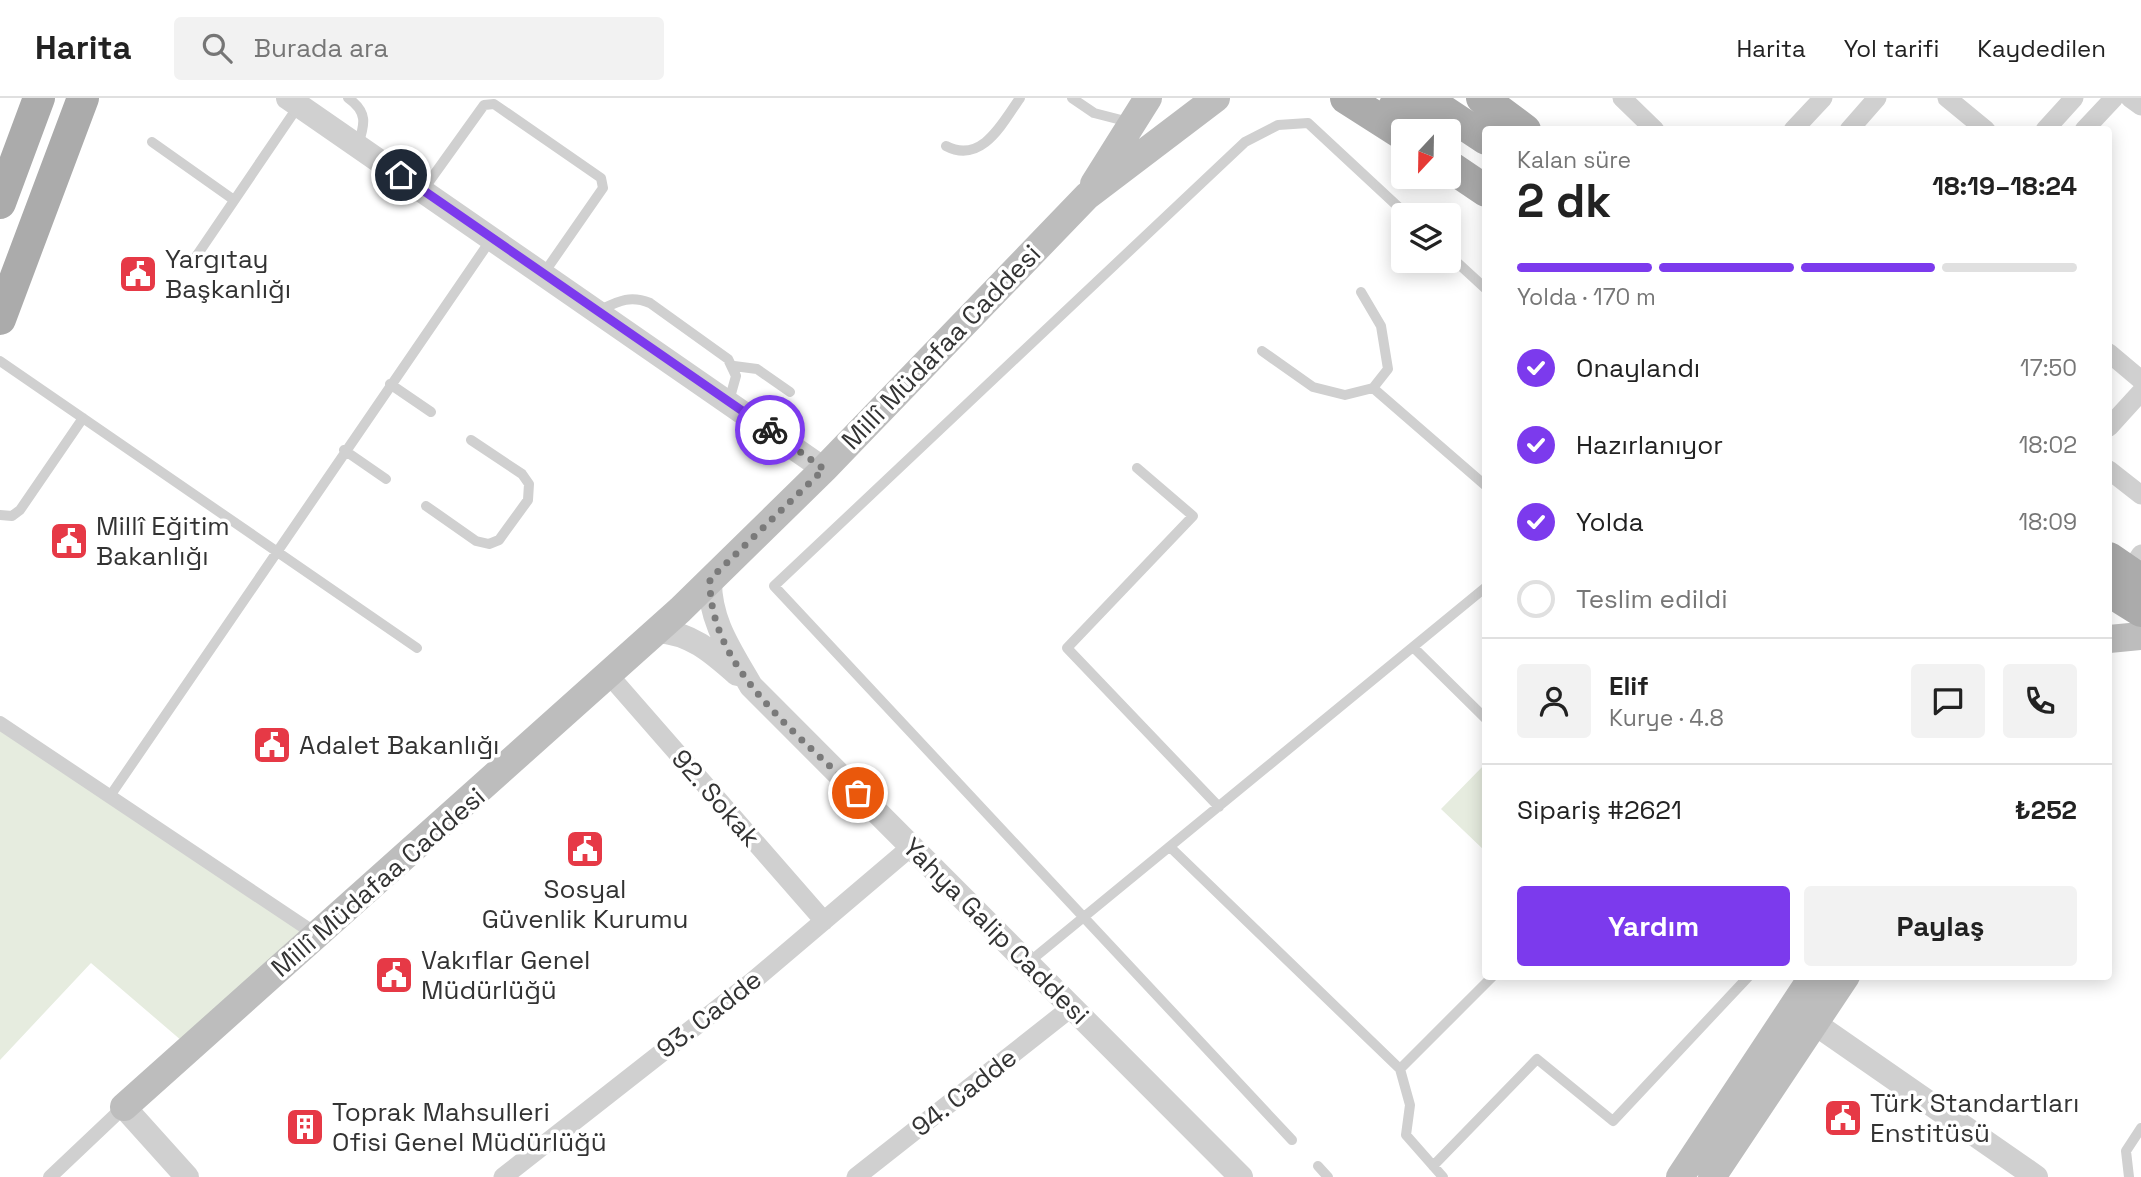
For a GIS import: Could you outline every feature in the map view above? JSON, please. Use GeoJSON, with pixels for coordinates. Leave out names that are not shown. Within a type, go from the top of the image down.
{"type":"FeatureCollection","features":[{"type":"Feature","properties":{"kind":"main road"},"geometry":{"type":"LineString","coordinates":[[0,203],[39,98]]}},
{"type":"Feature","properties":{"kind":"main road"},"geometry":{"type":"LineString","coordinates":[[0,320],[83,98]]}},
{"type":"Feature","properties":{"kind":"main road","name":"Millî Müdafaa Caddesi"},"geometry":{"type":"LineString","coordinates":[[1087,196],[1149,98]]}},
{"type":"Feature","properties":{"kind":"main road","name":"Millî Müdafaa Caddesi"},"geometry":{"type":"LineString","coordinates":[[124,1107],[657,631],[824,469],[1087,196],[1216,98]]}},
{"type":"Feature","properties":{"kind":"main road"},"geometry":{"type":"LineString","coordinates":[[1346,98],[1394,119]]}},
{"type":"Feature","properties":{"kind":"main road"},"geometry":{"type":"LineString","coordinates":[[1424,98],[1482,136]]}},
{"type":"Feature","properties":{"kind":"main road"},"geometry":{"type":"LineString","coordinates":[[1482,98],[1520,126]]}},
{"type":"Feature","properties":{"kind":"main road"},"geometry":{"type":"LineString","coordinates":[[1461,153],[1482,166]]}},
{"type":"Feature","properties":{"kind":"main road"},"geometry":{"type":"LineString","coordinates":[[1461,174],[1482,188]]}},
{"type":"Feature","properties":{"kind":"main road"},"geometry":{"type":"LineString","coordinates":[[2126,571],[2141,611]]}},
{"type":"Feature","properties":{"kind":"main road"},"geometry":{"type":"LineString","coordinates":[[2112,639],[2141,636]]}},
{"type":"Feature","properties":{"kind":"main road"},"geometry":{"type":"LineString","coordinates":[[1712,1177],[1803,1015],[1812,980]]}},
{"type":"Feature","properties":{"kind":"main road"},"geometry":{"type":"LineString","coordinates":[[1679,1177],[1803,1015],[1842,980]]}},
{"type":"Feature","properties":{"kind":"street"},"geometry":{"type":"LineString","coordinates":[[1622,98],[1651,126]]}},
{"type":"Feature","properties":{"kind":"street"},"geometry":{"type":"LineString","coordinates":[[1797,126],[1823,98]]}},
{"type":"Feature","properties":{"kind":"street"},"geometry":{"type":"LineString","coordinates":[[1852,126],[1877,98]]}},
{"type":"Feature","properties":{"kind":"street"},"geometry":{"type":"LineString","coordinates":[[1947,98],[1981,126]]}},
{"type":"Feature","properties":{"kind":"street"},"geometry":{"type":"LineString","coordinates":[[2049,126],[2074,98]]}},
{"type":"Feature","properties":{"kind":"street"},"geometry":{"type":"LineString","coordinates":[[2088,126],[2114,98]]}},
{"type":"Feature","properties":{"kind":"street"},"geometry":{"type":"LineString","coordinates":[[2130,98],[2141,106]]}},
{"type":"Feature","properties":{"kind":"street"},"geometry":{"type":"LineString","coordinates":[[293,102],[824,469]]}},
{"type":"Feature","properties":{"kind":"street"},"geometry":{"type":"LineString","coordinates":[[2112,356],[2141,380]]}},
{"type":"Feature","properties":{"kind":"street"},"geometry":{"type":"LineString","coordinates":[[2112,424],[2141,392]]}},
{"type":"Feature","properties":{"kind":"street"},"geometry":{"type":"LineString","coordinates":[[2112,472],[2141,495]]}},
{"type":"Feature","properties":{"kind":"street","name":"Yahya Galip Caddesi"},"geometry":{"type":"LineString","coordinates":[[710,579],[710,603],[718,629],[751,686]]}},
{"type":"Feature","properties":{"kind":"street","name":"Yahya Galip Caddesi"},"geometry":{"type":"LineString","coordinates":[[657,631],[678,632],[696,641],[751,686],[1241,1177]]}},
{"type":"Feature","properties":{"kind":"street","name":"92. Sokak"},"geometry":{"type":"LineString","coordinates":[[609,676],[824,920]]}},
{"type":"Feature","properties":{"kind":"street"},"geometry":{"type":"LineString","coordinates":[[0,723],[317,935]]}},
{"type":"Feature","properties":{"kind":"street","name":"93. Cadde"},"geometry":{"type":"LineString","coordinates":[[503,1177],[753,981],[912,846]]}},
{"type":"Feature","properties":{"kind":"street","name":"94. Cadde"},"geometry":{"type":"LineString","coordinates":[[856,1177],[1072,1007]]}},
{"type":"Feature","properties":{"kind":"street"},"geometry":{"type":"LineString","coordinates":[[1803,1015],[2036,1177]]}},
{"type":"Feature","properties":{"kind":"street"},"geometry":{"type":"LineString","coordinates":[[124,1107],[187,1177]]}},
{"type":"Feature","properties":{"kind":"street","name":"Millî Müdafaa Caddesi"},"geometry":{"type":"LineString","coordinates":[[50,1177],[124,1107]]}},
{"type":"Feature","properties":{"kind":"lane"},"geometry":{"type":"LineString","coordinates":[[348,98],[359,105],[364,115],[365,124],[358,146]]}},
{"type":"Feature","properties":{"kind":"lane"},"geometry":{"type":"LineString","coordinates":[[946,146],[964,150],[985,144],[1020,98]]}},
{"type":"Feature","properties":{"kind":"lane"},"geometry":{"type":"LineString","coordinates":[[1072,98],[1094,113],[1133,122]]}},
{"type":"Feature","properties":{"kind":"lane"},"geometry":{"type":"LineString","coordinates":[[193,261],[234,200],[293,102]]}},
{"type":"Feature","properties":{"kind":"lane"},"geometry":{"type":"LineString","coordinates":[[423,190],[484,105],[494,104],[505,111],[601,178],[603,183],[603,188],[544,273]]}},
{"type":"Feature","properties":{"kind":"lane"},"geometry":{"type":"LineString","coordinates":[[1292,1140],[774,586],[1245,142],[1278,125],[1308,123],[1394,203]]}},
{"type":"Feature","properties":{"kind":"lane"},"geometry":{"type":"LineString","coordinates":[[152,142],[234,200]]}},
{"type":"Feature","properties":{"kind":"lane"},"geometry":{"type":"LineString","coordinates":[[110,796],[275,550],[492,237]]}},
{"type":"Feature","properties":{"kind":"lane"},"geometry":{"type":"LineString","coordinates":[[1461,266],[1482,285]]}},
{"type":"Feature","properties":{"kind":"lane"},"geometry":{"type":"LineString","coordinates":[[1262,351],[1313,387],[1345,395],[1373,388],[1388,369],[1381,326],[1361,292]]}},
{"type":"Feature","properties":{"kind":"lane"},"geometry":{"type":"LineString","coordinates":[[597,311],[625,298],[638,298],[650,303],[734,366],[736,376],[729,401]]}},
{"type":"Feature","properties":{"kind":"lane"},"geometry":{"type":"LineString","coordinates":[[0,361],[417,648]]}},
{"type":"Feature","properties":{"kind":"lane"},"geometry":{"type":"LineString","coordinates":[[734,366],[757,369],[790,392]]}},
{"type":"Feature","properties":{"kind":"lane"},"geometry":{"type":"LineString","coordinates":[[390,384],[431,412]]}},
{"type":"Feature","properties":{"kind":"lane"},"geometry":{"type":"LineString","coordinates":[[1373,388],[1482,483]]}},
{"type":"Feature","properties":{"kind":"lane"},"geometry":{"type":"LineString","coordinates":[[0,515],[12,516],[20,510],[83,418]]}},
{"type":"Feature","properties":{"kind":"lane"},"geometry":{"type":"LineString","coordinates":[[426,506],[476,541],[489,544],[499,540],[528,500],[529,484],[522,474],[471,440]]}},
{"type":"Feature","properties":{"kind":"lane"},"geometry":{"type":"LineString","coordinates":[[344,450],[386,479]]}},
{"type":"Feature","properties":{"kind":"lane"},"geometry":{"type":"LineString","coordinates":[[1137,468],[1193,516],[1068,648],[1219,807]]}},
{"type":"Feature","properties":{"kind":"lane"},"geometry":{"type":"LineString","coordinates":[[1029,962],[1482,590]]}},
{"type":"Feature","properties":{"kind":"lane"},"geometry":{"type":"LineString","coordinates":[[1414,648],[1482,715]]}},
{"type":"Feature","properties":{"kind":"lane"},"geometry":{"type":"LineString","coordinates":[[1170,847],[1400,1069],[1410,1105],[1406,1135],[1443,1177]]}},
{"type":"Feature","properties":{"kind":"lane"},"geometry":{"type":"LineString","coordinates":[[1400,1069],[1489,980]]}},
{"type":"Feature","properties":{"kind":"lane"},"geometry":{"type":"LineString","coordinates":[[1433,1166],[1537,1059],[1613,1121],[1745,980]]}},
{"type":"Feature","properties":{"kind":"lane"},"geometry":{"type":"LineString","coordinates":[[2129,1177],[2126,1151],[2141,1128]]}},
{"type":"Feature","properties":{"kind":"lane"},"geometry":{"type":"LineString","coordinates":[[1318,1166],[1328,1177]]}},
{"type":"Feature","properties":{"kind":"shaded area"},"geometry":{"type":"Polygon","coordinates":[[[0,723],[317,935],[189,1047],[91,963],[0,1060],[0,723]]]}},
{"type":"Feature","properties":{"kind":"shaded area"},"geometry":{"type":"Polygon","coordinates":[[[1482,767],[1482,848],[1441,809],[1482,767]]]}},
{"type":"Feature","properties":{"kind":"way so far"},"geometry":{"type":"LineString","coordinates":[[770,430],[824,469],[710,579],[710,603],[718,629],[751,686],[858,793]]}},
{"type":"Feature","properties":{"kind":"place","name":"Yargıtay Başkanlığı"},"geometry":{"type":"Point","coordinates":[138,274]}},
{"type":"Feature","properties":{"kind":"place","name":"Millî Eğitim Bakanlığı"},"geometry":{"type":"Point","coordinates":[69,541]}},
{"type":"Feature","properties":{"kind":"place","name":"Adalet Bakanlığı"},"geometry":{"type":"Point","coordinates":[272,745]}},
{"type":"Feature","properties":{"kind":"place","name":"Sosyal Güvenlik Kurumu"},"geometry":{"type":"Point","coordinates":[585,849]}},
{"type":"Feature","properties":{"kind":"place","name":"Vakıflar Genel Müdürlüğü"},"geometry":{"type":"Point","coordinates":[394,975]}},
{"type":"Feature","properties":{"kind":"place","name":"Türk Standartları Enstitüsü"},"geometry":{"type":"Point","coordinates":[1843,1118]}},
{"type":"Feature","properties":{"kind":"place","name":"Toprak Mahsulleri Ofisi Genel Müdürlüğü"},"geometry":{"type":"Point","coordinates":[305,1127]}},
{"type":"Feature","properties":{"kind":"route"},"geometry":{"type":"LineString","coordinates":[[401,175],[770,430]]}}]}
